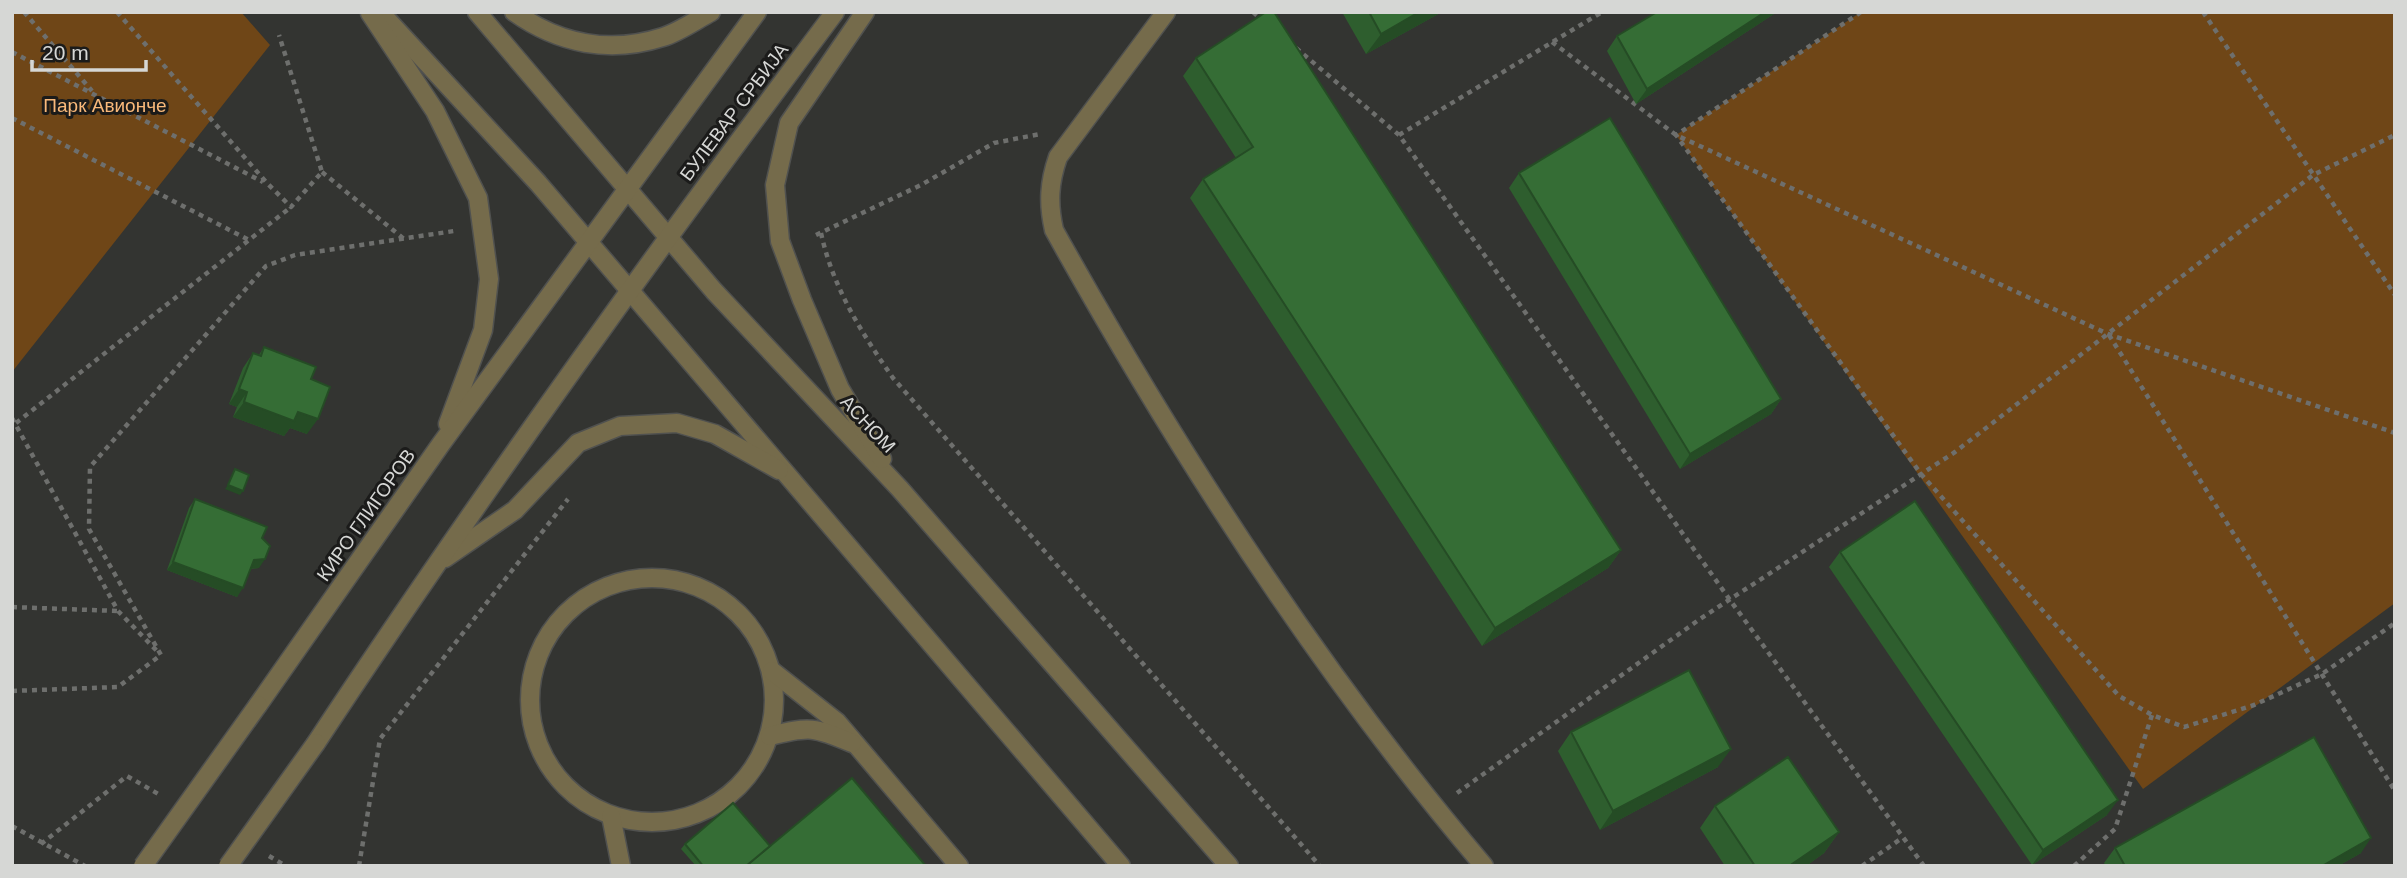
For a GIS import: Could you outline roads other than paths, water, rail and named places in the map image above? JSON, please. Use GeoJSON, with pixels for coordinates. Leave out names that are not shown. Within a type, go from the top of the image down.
{"type":"FeatureCollection","features":[{"type":"Feature","properties":{"kind":"street"},"geometry":{"type":"LineString","coordinates":[[369,12],[435,111],[478,198],[489,279],[483,330],[441,444]]}},
{"type":"Feature","properties":{"kind":"street"},"geometry":{"type":"LineString","coordinates":[[380,12],[538,183],[1121,866]]}},
{"type":"Feature","properties":{"kind":"street","name":"АСНОМ"},"geometry":{"type":"LineString","coordinates":[[477,12],[714,291],[900,489],[1229,866]]}},
{"type":"Feature","properties":{"kind":"street"},"geometry":{"type":"LineString","coordinates":[[514,12],[562,38],[610,48],[664,37],[711,12]]}},
{"type":"Feature","properties":{"kind":"street","name":"БУЛЕВАР СРБИЈА"},"geometry":{"type":"LineString","coordinates":[[628,191],[757,12]]}},
{"type":"Feature","properties":{"kind":"street","name":"БУЛЕВАР СРБИЈА"},"geometry":{"type":"LineString","coordinates":[[668,238],[835,12]]}},
{"type":"Feature","properties":{"kind":"street"},"geometry":{"type":"LineString","coordinates":[[865,12],[789,123],[775,185],[780,241],[802,300],[840,389],[900,489]]}},
{"type":"Feature","properties":{"kind":"street"},"geometry":{"type":"LineString","coordinates":[[1166,12],[1058,157],[1051,180],[1049,207],[1054,230],[1175,436],[1270,581],[1376,730],[1484,866]]}},
{"type":"Feature","properties":{"kind":"street","name":"КИРО ГЛИГОРОВ"},"geometry":{"type":"LineString","coordinates":[[143,866],[441,444],[628,191]]}},
{"type":"Feature","properties":{"kind":"street"},"geometry":{"type":"LineString","coordinates":[[228,866],[316,743],[433,566],[668,238]]}},
{"type":"Feature","properties":{"kind":"street"},"geometry":{"type":"LineString","coordinates":[[433,566],[515,510],[578,443],[620,426],[677,423],[715,434],[791,477]]}},
{"type":"Feature","properties":{"kind":"street"},"geometry":{"type":"LineString","coordinates":[[634,579],[670,579],[705,589],[734,610],[758,637],[772,671],[775,704],[770,736],[754,769],[726,798],[691,817],[651,823],[611,816],[579,799],[554,774],[536,741],[529,706],[532,670],[546,637],[569,609],[599,589],[634,579]]}},
{"type":"Feature","properties":{"kind":"street"},"geometry":{"type":"LineString","coordinates":[[772,671],[837,722],[959,866]]}},
{"type":"Feature","properties":{"kind":"street"},"geometry":{"type":"LineString","coordinates":[[770,736],[801,728],[817,728],[855,744]]}},
{"type":"Feature","properties":{"kind":"street"},"geometry":{"type":"LineString","coordinates":[[611,816],[621,866]]}},
{"type":"Feature","properties":{"kind":"park label","name":"Парк Авионче"},"geometry":{"type":"Point","coordinates":[105,105]}}]}
